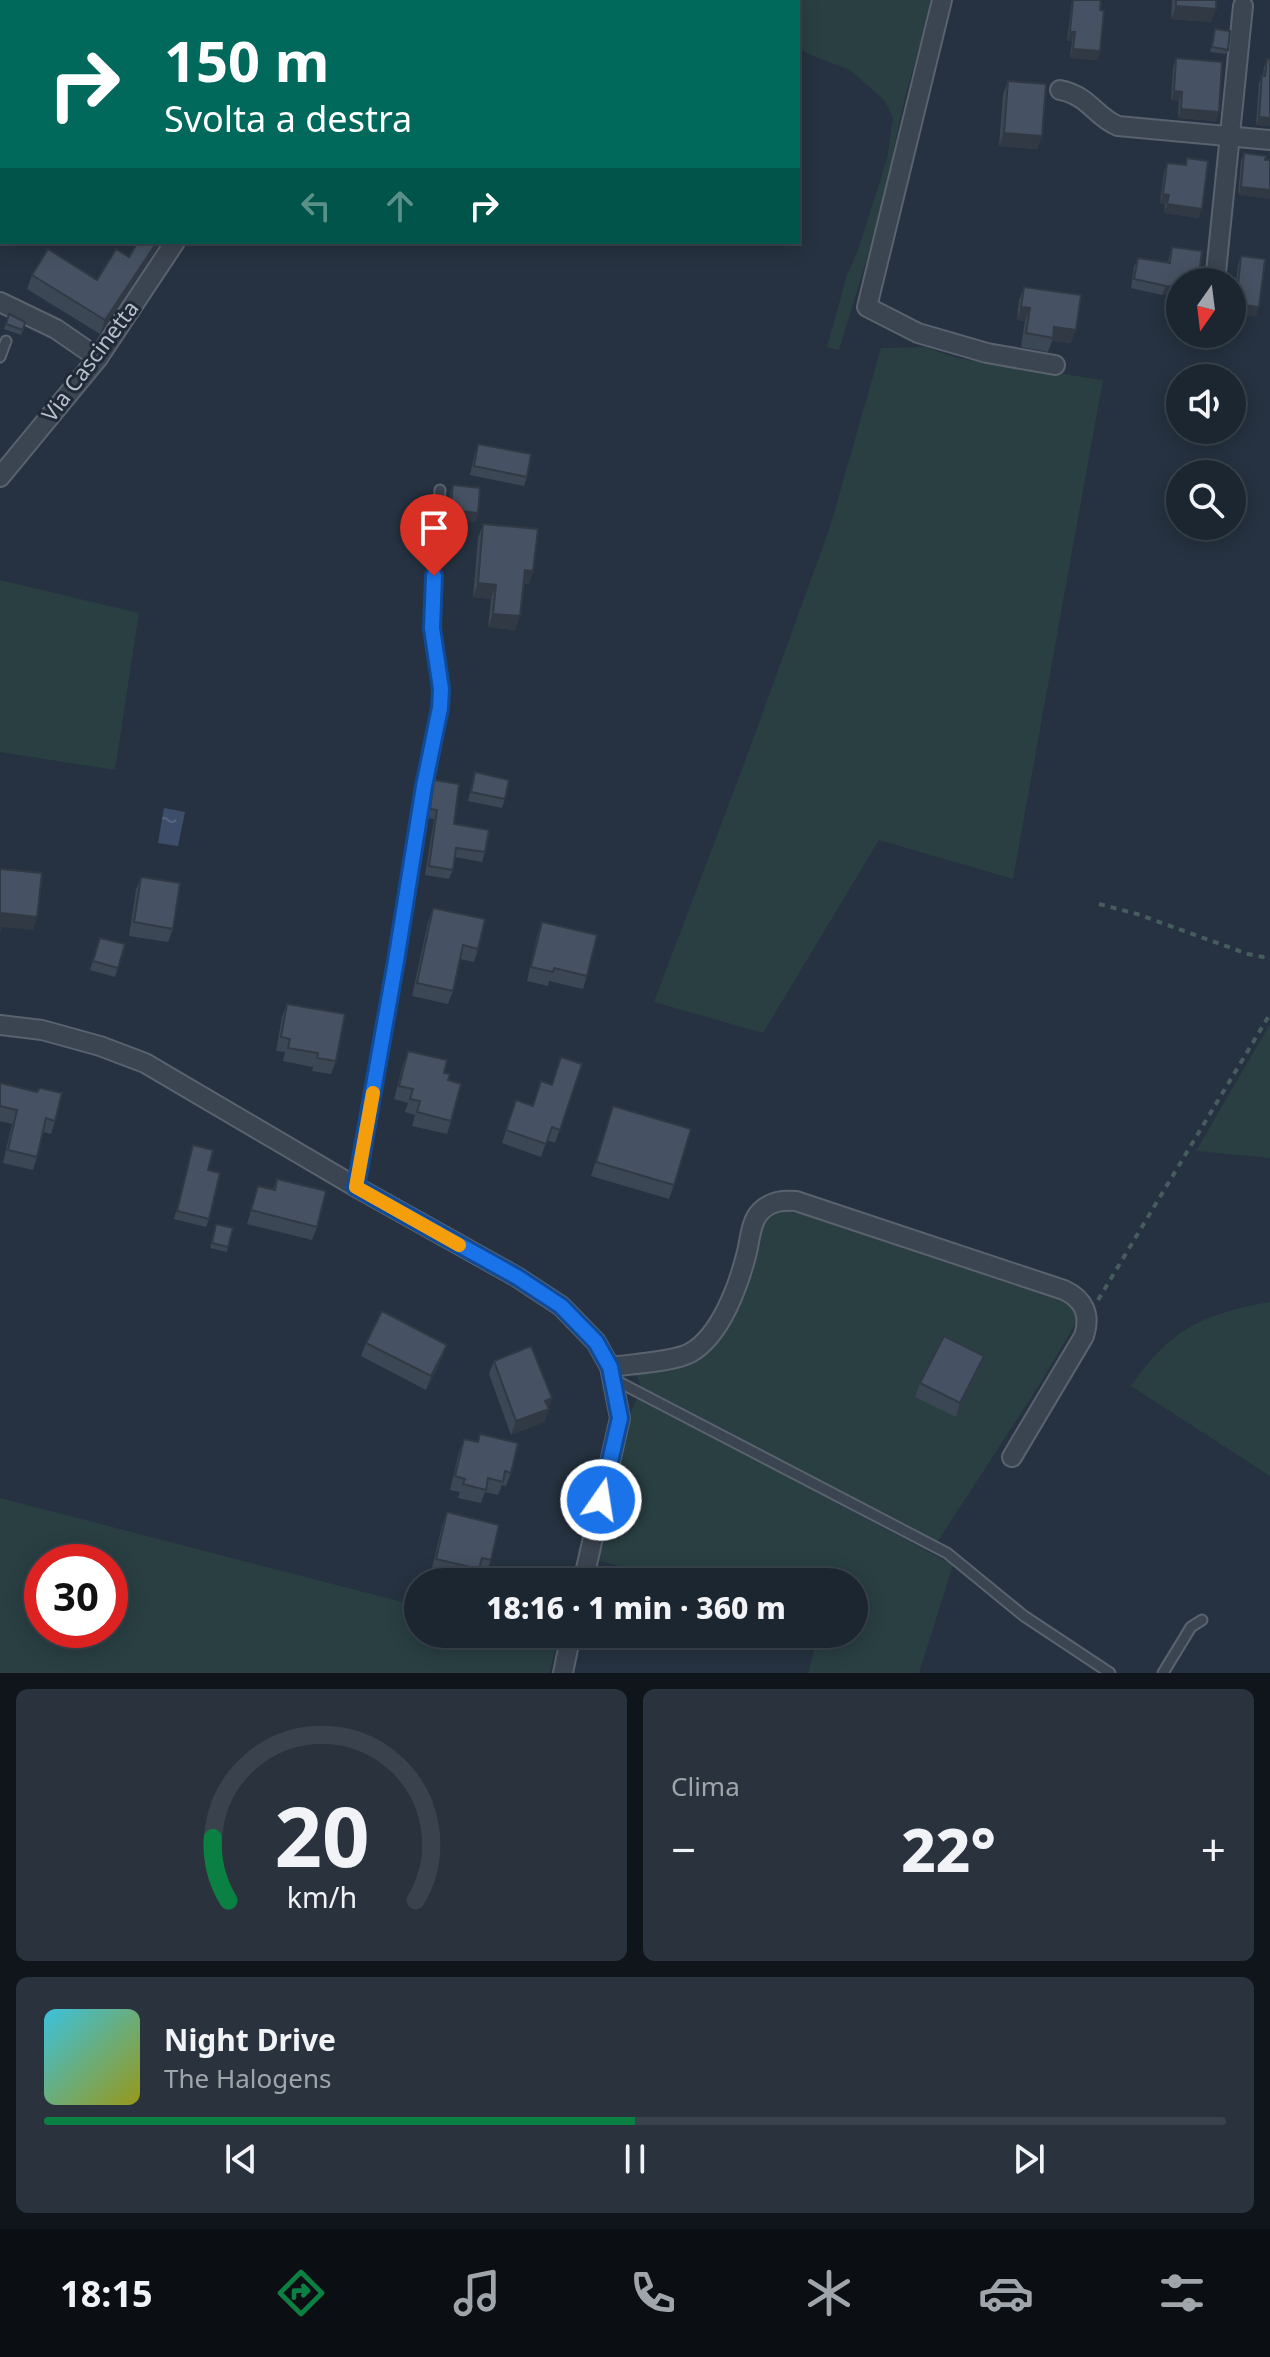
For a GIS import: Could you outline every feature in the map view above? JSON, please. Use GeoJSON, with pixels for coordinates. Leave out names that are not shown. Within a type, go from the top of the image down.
{"type":"FeatureCollection","features":[{"type":"Feature","properties":{"kind":"street"},"geometry":{"type":"LineString","coordinates":[[942,0],[867,307],[918,333],[987,353],[1055,365]]}},
{"type":"Feature","properties":{"kind":"street"},"geometry":{"type":"LineString","coordinates":[[1216,268],[1243,6]]}},
{"type":"Feature","properties":{"kind":"street"},"geometry":{"type":"LineString","coordinates":[[1060,90],[1079,96],[1111,124],[1118,126],[1270,140]]}},
{"type":"Feature","properties":{"kind":"street","name":"Via Cascinetta"},"geometry":{"type":"LineString","coordinates":[[0,477],[98,358],[174,244]]}},
{"type":"Feature","properties":{"kind":"street"},"geometry":{"type":"LineString","coordinates":[[0,302],[56,329],[98,358]]}},
{"type":"Feature","properties":{"kind":"street"},"geometry":{"type":"LineString","coordinates":[[0,1025],[42,1030],[100,1046],[145,1063],[517,1277],[561,1306],[596,1342],[612,1373],[620,1418],[586,1568]]}},
{"type":"Feature","properties":{"kind":"street"},"geometry":{"type":"LineString","coordinates":[[612,1373],[677,1357],[692,1352],[702,1344],[731,1299],[757,1217],[769,1206],[785,1200],[796,1201],[1064,1290],[1083,1304],[1087,1327],[1079,1346],[1012,1457]]}},
{"type":"Feature","properties":{"kind":"street"},"geometry":{"type":"LineString","coordinates":[[563,1673],[568,1648]]}},
{"type":"Feature","properties":{"kind":"lane"},"geometry":{"type":"LineString","coordinates":[[0,357],[6,341]]}},
{"type":"Feature","properties":{"kind":"lane"},"geometry":{"type":"LineString","coordinates":[[356,1187],[440,708],[441,689],[432,628],[440,490]]}},
{"type":"Feature","properties":{"kind":"lane"},"geometry":{"type":"LineString","coordinates":[[612,1373],[947,1553],[1024,1616],[1110,1673]]}},
{"type":"Feature","properties":{"kind":"lane"},"geometry":{"type":"LineString","coordinates":[[1163,1673],[1191,1627],[1202,1620]]}},
{"type":"Feature","properties":{"kind":"path"},"geometry":{"type":"LineString","coordinates":[[1099,904],[1147,917],[1248,954],[1270,956]]}},
{"type":"Feature","properties":{"kind":"path"},"geometry":{"type":"LineString","coordinates":[[1087,1318],[1270,1014]]}},
{"type":"Feature","properties":{"kind":"green space"},"geometry":{"type":"Polygon","coordinates":[[[800,0],[930,0],[903,105],[879,219],[839,350],[827,347],[847,275],[887,159],[893,118],[885,101],[850,70],[800,49],[800,0]]]}},
{"type":"Feature","properties":{"kind":"green space"},"geometry":{"type":"Polygon","coordinates":[[[925,347],[957,358],[1103,380],[1013,879],[879,840],[763,1033],[654,1002],[830,527],[881,348],[925,347]]]}},
{"type":"Feature","properties":{"kind":"green space"},"geometry":{"type":"Polygon","coordinates":[[[0,580],[139,613],[115,770],[0,752],[0,580]]]}},
{"type":"Feature","properties":{"kind":"green space"},"geometry":{"type":"Polygon","coordinates":[[[1270,1024],[1270,1158],[1196,1151],[1270,1024]]]}},
{"type":"Feature","properties":{"kind":"green space"},"geometry":{"type":"Polygon","coordinates":[[[782,1206],[1067,1297],[1080,1316],[938,1541],[641,1387],[635,1369],[691,1362],[764,1218],[782,1206]]]}},
{"type":"Feature","properties":{"kind":"green space"},"geometry":{"type":"Polygon","coordinates":[[[1270,1302],[1270,1476],[1131,1386],[1159,1351],[1190,1327],[1226,1312],[1270,1302]]]}},
{"type":"Feature","properties":{"kind":"green space"},"geometry":{"type":"Polygon","coordinates":[[[638,1396],[953,1565],[919,1673],[808,1673],[814,1648],[868,1648],[868,1568],[625,1568],[594,1559],[629,1417],[638,1396]]]}},
{"type":"Feature","properties":{"kind":"green space"},"geometry":{"type":"Polygon","coordinates":[[[0,1498],[404,1602],[404,1648],[555,1648],[550,1673],[0,1673],[0,1498]]]}},
{"type":"Feature","properties":{"kind":"water"},"geometry":{"type":"Polygon","coordinates":[[[164,808],[185,812],[178,846],[158,843],[164,808]]]}},
{"type":"Feature","properties":{"kind":"building"},"geometry":{"type":"Polygon","coordinates":[[[1073,0],[1101,0],[1100,10],[1104,11],[1100,51],[1073,49],[1075,32],[1070,32],[1073,0]]]}},
{"type":"Feature","properties":{"kind":"building"},"geometry":{"type":"Polygon","coordinates":[[[1176,0],[1216,0],[1216,9],[1176,6],[1176,0]]]}},
{"type":"Feature","properties":{"kind":"building"},"geometry":{"type":"Polygon","coordinates":[[[1215,29],[1230,31],[1228,50],[1212,47],[1215,29]]]}},
{"type":"Feature","properties":{"kind":"building"},"geometry":{"type":"Polygon","coordinates":[[[1176,58],[1222,62],[1219,112],[1181,109],[1182,92],[1174,91],[1176,58]]]}},
{"type":"Feature","properties":{"kind":"building"},"geometry":{"type":"Polygon","coordinates":[[[1267,59],[1270,60],[1270,118],[1259,117],[1262,75],[1265,76],[1267,59]]]}},
{"type":"Feature","properties":{"kind":"building"},"geometry":{"type":"Polygon","coordinates":[[[1008,81],[1046,84],[1042,136],[1004,133],[1008,81]]]}},
{"type":"Feature","properties":{"kind":"building"},"geometry":{"type":"Polygon","coordinates":[[[1244,153],[1266,156],[1265,160],[1270,160],[1270,190],[1241,187],[1244,153]]]}},
{"type":"Feature","properties":{"kind":"building"},"geometry":{"type":"Polygon","coordinates":[[[1187,158],[1208,161],[1202,209],[1167,204],[1169,195],[1163,194],[1167,163],[1186,165],[1187,158]]]}},
{"type":"Feature","properties":{"kind":"building"},"geometry":{"type":"Polygon","coordinates":[[[137,244],[156,244],[105,320],[32,275],[48,249],[97,280],[116,249],[129,257],[137,244]]]}},
{"type":"Feature","properties":{"kind":"building"},"geometry":{"type":"Polygon","coordinates":[[[1172,247],[1202,251],[1200,268],[1166,268],[1166,286],[1134,279],[1138,258],[1170,263],[1172,247]]]}},
{"type":"Feature","properties":{"kind":"building"},"geometry":{"type":"Polygon","coordinates":[[[1241,256],[1265,259],[1259,307],[1246,305],[1246,268],[1240,268],[1241,256]]]}},
{"type":"Feature","properties":{"kind":"building"},"geometry":{"type":"Polygon","coordinates":[[[1024,287],[1081,295],[1076,330],[1054,327],[1053,338],[1026,333],[1030,308],[1021,307],[1024,287]]]}},
{"type":"Feature","properties":{"kind":"building"},"geometry":{"type":"Polygon","coordinates":[[[9,314],[25,322],[23,330],[6,324],[9,314]]]}},
{"type":"Feature","properties":{"kind":"building"},"geometry":{"type":"Polygon","coordinates":[[[478,444],[531,454],[527,477],[474,466],[478,444]]]}},
{"type":"Feature","properties":{"kind":"building"},"geometry":{"type":"Polygon","coordinates":[[[453,485],[480,488],[478,513],[450,510],[453,485]]]}},
{"type":"Feature","properties":{"kind":"building"},"geometry":{"type":"Polygon","coordinates":[[[483,524],[538,529],[533,571],[525,570],[520,616],[493,614],[496,585],[478,583],[483,524]]]}},
{"type":"Feature","properties":{"kind":"building"},"geometry":{"type":"Polygon","coordinates":[[[475,772],[509,780],[505,799],[471,792],[475,772]]]}},
{"type":"Feature","properties":{"kind":"building"},"geometry":{"type":"Polygon","coordinates":[[[434,780],[459,784],[454,824],[489,830],[485,852],[456,848],[453,870],[429,866],[437,810],[430,809],[434,780]]]}},
{"type":"Feature","properties":{"kind":"building"},"geometry":{"type":"Polygon","coordinates":[[[0,869],[42,873],[37,917],[2,913],[0,932],[0,869]]]}},
{"type":"Feature","properties":{"kind":"building"},"geometry":{"type":"Polygon","coordinates":[[[141,877],[180,883],[173,929],[134,922],[141,877]]]}},
{"type":"Feature","properties":{"kind":"building"},"geometry":{"type":"Polygon","coordinates":[[[433,908],[485,919],[478,949],[463,945],[453,991],[417,983],[433,908]]]}},
{"type":"Feature","properties":{"kind":"building"},"geometry":{"type":"Polygon","coordinates":[[[542,922],[597,935],[587,976],[554,968],[553,972],[531,967],[542,922]]]}},
{"type":"Feature","properties":{"kind":"building"},"geometry":{"type":"Polygon","coordinates":[[[100,938],[125,944],[118,968],[93,961],[100,938]]]}},
{"type":"Feature","properties":{"kind":"building"},"geometry":{"type":"Polygon","coordinates":[[[287,1004],[345,1014],[336,1061],[317,1058],[318,1053],[288,1048],[290,1039],[281,1037],[287,1004]]]}},
{"type":"Feature","properties":{"kind":"building"},"geometry":{"type":"Polygon","coordinates":[[[408,1051],[447,1060],[444,1073],[450,1074],[448,1080],[461,1084],[451,1121],[417,1112],[420,1101],[410,1099],[413,1089],[399,1086],[408,1051]]]}},
{"type":"Feature","properties":{"kind":"building"},"geometry":{"type":"Polygon","coordinates":[[[561,1057],[582,1064],[560,1130],[552,1127],[546,1144],[506,1130],[516,1100],[533,1106],[541,1081],[552,1085],[561,1057]]]}},
{"type":"Feature","properties":{"kind":"building"},"geometry":{"type":"Polygon","coordinates":[[[0,1083],[37,1092],[40,1088],[62,1093],[55,1121],[46,1118],[37,1157],[8,1150],[17,1110],[0,1106],[0,1083]]]}},
{"type":"Feature","properties":{"kind":"building"},"geometry":{"type":"Polygon","coordinates":[[[613,1106],[691,1129],[674,1185],[596,1162],[613,1106]]]}},
{"type":"Feature","properties":{"kind":"building"},"geometry":{"type":"Polygon","coordinates":[[[193,1145],[213,1150],[208,1170],[220,1173],[209,1219],[177,1211],[193,1145]]]}},
{"type":"Feature","properties":{"kind":"building"},"geometry":{"type":"Polygon","coordinates":[[[277,1179],[326,1191],[317,1227],[251,1210],[258,1186],[275,1190],[277,1179]]]}},
{"type":"Feature","properties":{"kind":"building"},"geometry":{"type":"Polygon","coordinates":[[[216,1224],[233,1228],[228,1247],[212,1243],[216,1224]]]}},
{"type":"Feature","properties":{"kind":"building"},"geometry":{"type":"Polygon","coordinates":[[[382,1311],[447,1345],[431,1376],[366,1343],[382,1311]]]}},
{"type":"Feature","properties":{"kind":"building"},"geometry":{"type":"Polygon","coordinates":[[[944,1336],[984,1356],[960,1403],[920,1383],[944,1336]]]}},
{"type":"Feature","properties":{"kind":"building"},"geometry":{"type":"Polygon","coordinates":[[[531,1346],[552,1398],[545,1401],[549,1409],[516,1421],[494,1361],[531,1346]]]}},
{"type":"Feature","properties":{"kind":"building"},"geometry":{"type":"Polygon","coordinates":[[[480,1434],[518,1443],[511,1473],[505,1471],[503,1482],[488,1478],[486,1490],[463,1484],[465,1479],[455,1476],[464,1439],[478,1442],[480,1434]]]}},
{"type":"Feature","properties":{"kind":"building"},"geometry":{"type":"Polygon","coordinates":[[[447,1512],[499,1525],[491,1560],[482,1558],[479,1568],[436,1559],[447,1512]]]}},
{"type":"Feature","properties":{"kind":"slow traffic"},"geometry":{"type":"LineString","coordinates":[[373,1093],[356,1187],[459,1245]]}},
{"type":"Feature","properties":{"kind":"route"},"geometry":{"type":"LineString","coordinates":[[434,576],[432,628],[441,689],[440,708],[356,1187],[517,1277],[561,1306],[596,1342],[610,1367],[620,1418],[601,1500]]}}]}
